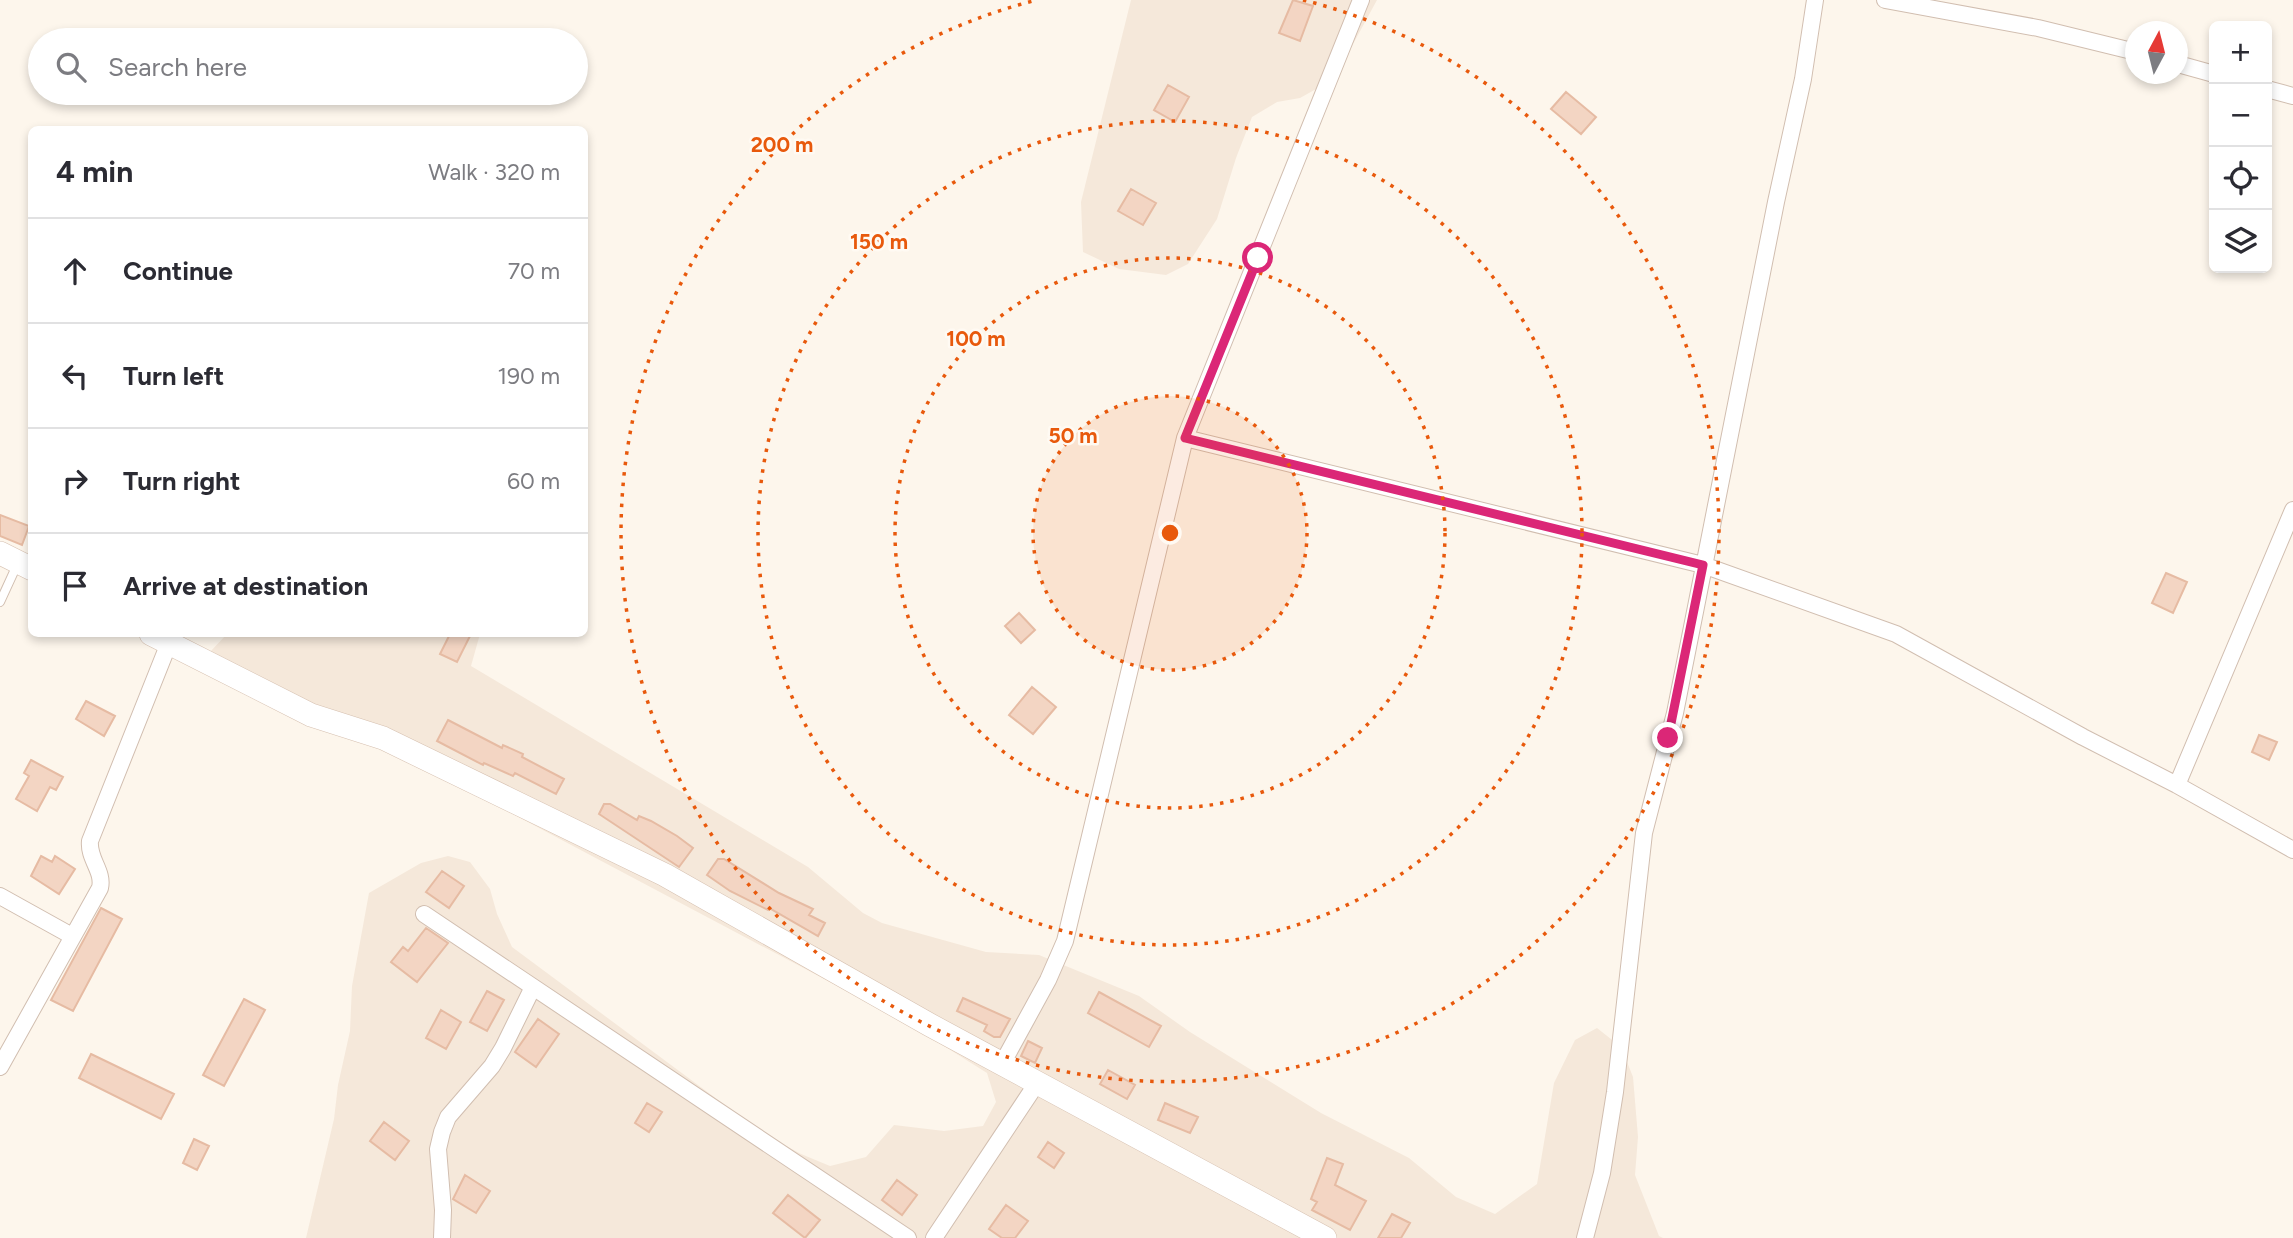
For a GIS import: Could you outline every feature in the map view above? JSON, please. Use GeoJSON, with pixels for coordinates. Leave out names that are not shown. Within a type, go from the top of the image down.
{"type":"FeatureCollection","features":[{"type":"Feature","properties":{"kind":"main road"},"geometry":{"type":"LineString","coordinates":[[160,638],[311,715],[383,738],[665,875],[1037,1083],[1325,1238]]}},
{"type":"Feature","properties":{"kind":"street"},"geometry":{"type":"LineString","coordinates":[[1003,1064],[1048,980],[1065,941],[1185,438],[1361,0]]}},
{"type":"Feature","properties":{"kind":"street"},"geometry":{"type":"LineString","coordinates":[[1585,1238],[1602,1174],[1615,1092],[1644,833],[1675,713],[1776,202],[1803,79],[1815,0]]}},
{"type":"Feature","properties":{"kind":"street"},"geometry":{"type":"LineString","coordinates":[[1885,0],[2038,28],[2125,49]]}},
{"type":"Feature","properties":{"kind":"street"},"geometry":{"type":"LineString","coordinates":[[2188,67],[2209,73]]}},
{"type":"Feature","properties":{"kind":"street"},"geometry":{"type":"LineString","coordinates":[[2272,90],[2293,96]]}},
{"type":"Feature","properties":{"kind":"street"},"geometry":{"type":"LineString","coordinates":[[1185,438],[1703,565],[1896,634],[2293,850]]}},
{"type":"Feature","properties":{"kind":"street"},"geometry":{"type":"LineString","coordinates":[[2177,785],[2293,510]]}},
{"type":"Feature","properties":{"kind":"street"},"geometry":{"type":"LineString","coordinates":[[0,1067],[102,883],[90,853],[90,841],[160,638]]}},
{"type":"Feature","properties":{"kind":"street"},"geometry":{"type":"LineString","coordinates":[[0,896],[72,936]]}},
{"type":"Feature","properties":{"kind":"street"},"geometry":{"type":"LineString","coordinates":[[425,914],[908,1238]]}},
{"type":"Feature","properties":{"kind":"street"},"geometry":{"type":"LineString","coordinates":[[442,1238],[443,1210],[438,1149],[442,1132],[448,1117],[492,1066],[533,987]]}},
{"type":"Feature","properties":{"kind":"street"},"geometry":{"type":"LineString","coordinates":[[934,1238],[1037,1083]]}},
{"type":"Feature","properties":{"kind":"lane"},"geometry":{"type":"LineString","coordinates":[[0,602],[17,562]]}},
{"type":"Feature","properties":{"kind":"shaded area"},"geometry":{"type":"Polygon","coordinates":[[[1131,0],[1377,0],[1334,79],[1300,98],[1277,102],[1252,117],[1217,219],[1188,264],[1166,275],[1119,269],[1083,252],[1081,202],[1131,0]]]}},
{"type":"Feature","properties":{"kind":"shaded area"},"geometry":{"type":"Polygon","coordinates":[[[224,637],[479,637],[471,666],[808,867],[863,913],[882,923],[986,952],[1039,955],[1139,996],[1190,1032],[1321,1113],[1409,1158],[1456,1197],[1495,1214],[1537,1184],[1554,1083],[1575,1040],[1597,1028],[1621,1047],[1633,1077],[1638,1137],[1635,1175],[1659,1236],[1663,1238],[306,1238],[334,1119],[338,1085],[350,1031],[352,986],[369,893],[421,863],[448,856],[470,862],[490,889],[497,914],[512,947],[764,1134],[801,1154],[830,1166],[866,1157],[894,1125],[944,1131],[983,1126],[996,1102],[987,1073],[909,1024],[209,653],[224,637]]]}},
{"type":"Feature","properties":{"kind":"building"},"geometry":{"type":"Polygon","coordinates":[[[1293,0],[1313,6],[1300,41],[1279,33],[1293,0]]]}},
{"type":"Feature","properties":{"kind":"building"},"geometry":{"type":"Polygon","coordinates":[[[1168,85],[1189,97],[1175,122],[1154,110],[1168,85]]]}},
{"type":"Feature","properties":{"kind":"building"},"geometry":{"type":"Polygon","coordinates":[[[1566,92],[1596,117],[1581,134],[1551,109],[1566,92]]]}},
{"type":"Feature","properties":{"kind":"building"},"geometry":{"type":"Polygon","coordinates":[[[1131,189],[1156,203],[1143,225],[1118,211],[1131,189]]]}},
{"type":"Feature","properties":{"kind":"building"},"geometry":{"type":"Polygon","coordinates":[[[0,515],[28,526],[22,545],[0,536],[0,515]]]}},
{"type":"Feature","properties":{"kind":"building"},"geometry":{"type":"Polygon","coordinates":[[[2166,573],[2187,582],[2173,613],[2152,603],[2166,573]]]}},
{"type":"Feature","properties":{"kind":"building"},"geometry":{"type":"Polygon","coordinates":[[[1019,613],[1035,630],[1021,643],[1005,626],[1019,613]]]}},
{"type":"Feature","properties":{"kind":"building"},"geometry":{"type":"Polygon","coordinates":[[[448,637],[470,637],[457,662],[440,654],[448,637]]]}},
{"type":"Feature","properties":{"kind":"building"},"geometry":{"type":"Polygon","coordinates":[[[1032,687],[1056,707],[1033,734],[1009,715],[1032,687]]]}},
{"type":"Feature","properties":{"kind":"building"},"geometry":{"type":"Polygon","coordinates":[[[86,701],[115,716],[104,736],[76,719],[86,701]]]}},
{"type":"Feature","properties":{"kind":"building"},"geometry":{"type":"Polygon","coordinates":[[[448,720],[502,748],[503,745],[523,754],[522,757],[564,779],[556,794],[515,773],[513,776],[484,763],[483,765],[437,741],[448,720]]]}},
{"type":"Feature","properties":{"kind":"building"},"geometry":{"type":"Polygon","coordinates":[[[2259,735],[2277,742],[2269,760],[2252,752],[2259,735]]]}},
{"type":"Feature","properties":{"kind":"building"},"geometry":{"type":"Polygon","coordinates":[[[31,760],[63,777],[56,790],[50,787],[37,811],[16,799],[29,776],[24,773],[31,760]]]}},
{"type":"Feature","properties":{"kind":"building"},"geometry":{"type":"Polygon","coordinates":[[[604,804],[610,804],[637,820],[639,816],[651,821],[693,848],[679,867],[599,814],[604,804]]]}},
{"type":"Feature","properties":{"kind":"building"},"geometry":{"type":"Polygon","coordinates":[[[41,856],[52,862],[55,856],[75,869],[59,894],[31,876],[41,856]]]}},
{"type":"Feature","properties":{"kind":"building"},"geometry":{"type":"Polygon","coordinates":[[[718,859],[724,859],[779,893],[813,909],[809,915],[825,923],[818,936],[769,908],[768,910],[730,891],[707,875],[718,859]]]}},
{"type":"Feature","properties":{"kind":"building"},"geometry":{"type":"Polygon","coordinates":[[[442,871],[464,886],[449,908],[426,892],[442,871]]]}},
{"type":"Feature","properties":{"kind":"building"},"geometry":{"type":"Polygon","coordinates":[[[101,908],[122,919],[73,1011],[51,1000],[101,908]]]}},
{"type":"Feature","properties":{"kind":"building"},"geometry":{"type":"Polygon","coordinates":[[[426,928],[448,943],[417,982],[391,962],[403,947],[408,951],[426,928]]]}},
{"type":"Feature","properties":{"kind":"building"},"geometry":{"type":"Polygon","coordinates":[[[487,991],[504,1000],[487,1031],[470,1022],[487,991]]]}},
{"type":"Feature","properties":{"kind":"building"},"geometry":{"type":"Polygon","coordinates":[[[1099,992],[1161,1026],[1149,1047],[1088,1013],[1099,992]]]}},
{"type":"Feature","properties":{"kind":"building"},"geometry":{"type":"Polygon","coordinates":[[[963,998],[1010,1019],[1000,1037],[994,1037],[984,1031],[987,1025],[957,1011],[963,998]]]}},
{"type":"Feature","properties":{"kind":"building"},"geometry":{"type":"Polygon","coordinates":[[[244,999],[265,1010],[224,1086],[203,1075],[244,999]]]}},
{"type":"Feature","properties":{"kind":"building"},"geometry":{"type":"Polygon","coordinates":[[[441,1010],[461,1022],[446,1049],[426,1038],[441,1010]]]}},
{"type":"Feature","properties":{"kind":"building"},"geometry":{"type":"Polygon","coordinates":[[[538,1019],[559,1034],[536,1067],[515,1052],[538,1019]]]}},
{"type":"Feature","properties":{"kind":"building"},"geometry":{"type":"Polygon","coordinates":[[[1028,1041],[1042,1048],[1035,1063],[1021,1056],[1028,1041]]]}},
{"type":"Feature","properties":{"kind":"building"},"geometry":{"type":"Polygon","coordinates":[[[91,1054],[174,1094],[161,1119],[79,1078],[91,1054]]]}},
{"type":"Feature","properties":{"kind":"building"},"geometry":{"type":"Polygon","coordinates":[[[1108,1070],[1135,1085],[1127,1099],[1100,1084],[1108,1070]]]}},
{"type":"Feature","properties":{"kind":"building"},"geometry":{"type":"Polygon","coordinates":[[[647,1103],[662,1112],[649,1132],[635,1123],[647,1103]]]}},
{"type":"Feature","properties":{"kind":"building"},"geometry":{"type":"Polygon","coordinates":[[[1165,1103],[1198,1117],[1190,1133],[1158,1120],[1165,1103]]]}},
{"type":"Feature","properties":{"kind":"building"},"geometry":{"type":"Polygon","coordinates":[[[384,1122],[409,1141],[395,1160],[370,1141],[384,1122]]]}},
{"type":"Feature","properties":{"kind":"building"},"geometry":{"type":"Polygon","coordinates":[[[194,1139],[209,1146],[197,1170],[183,1163],[194,1139]]]}},
{"type":"Feature","properties":{"kind":"building"},"geometry":{"type":"Polygon","coordinates":[[[1048,1142],[1064,1153],[1054,1168],[1038,1157],[1048,1142]]]}},
{"type":"Feature","properties":{"kind":"building"},"geometry":{"type":"Polygon","coordinates":[[[1327,1158],[1343,1164],[1335,1185],[1366,1201],[1350,1230],[1312,1210],[1317,1202],[1311,1199],[1327,1158]]]}},
{"type":"Feature","properties":{"kind":"building"},"geometry":{"type":"Polygon","coordinates":[[[465,1175],[490,1191],[476,1213],[453,1199],[465,1175]]]}},
{"type":"Feature","properties":{"kind":"building"},"geometry":{"type":"Polygon","coordinates":[[[897,1180],[917,1195],[902,1215],[882,1200],[897,1180]]]}},
{"type":"Feature","properties":{"kind":"building"},"geometry":{"type":"Polygon","coordinates":[[[788,1195],[820,1220],[805,1238],[773,1213],[788,1195]]]}},
{"type":"Feature","properties":{"kind":"building"},"geometry":{"type":"Polygon","coordinates":[[[1006,1205],[1028,1221],[1015,1238],[1002,1238],[989,1229],[1006,1205]]]}},
{"type":"Feature","properties":{"kind":"building"},"geometry":{"type":"Polygon","coordinates":[[[1392,1214],[1410,1223],[1401,1238],[1378,1238],[1392,1214]]]}},
{"type":"Feature","properties":{"kind":"route"},"geometry":{"type":"LineString","coordinates":[[1258,258],[1185,438],[1703,565],[1668,738]]}}]}
